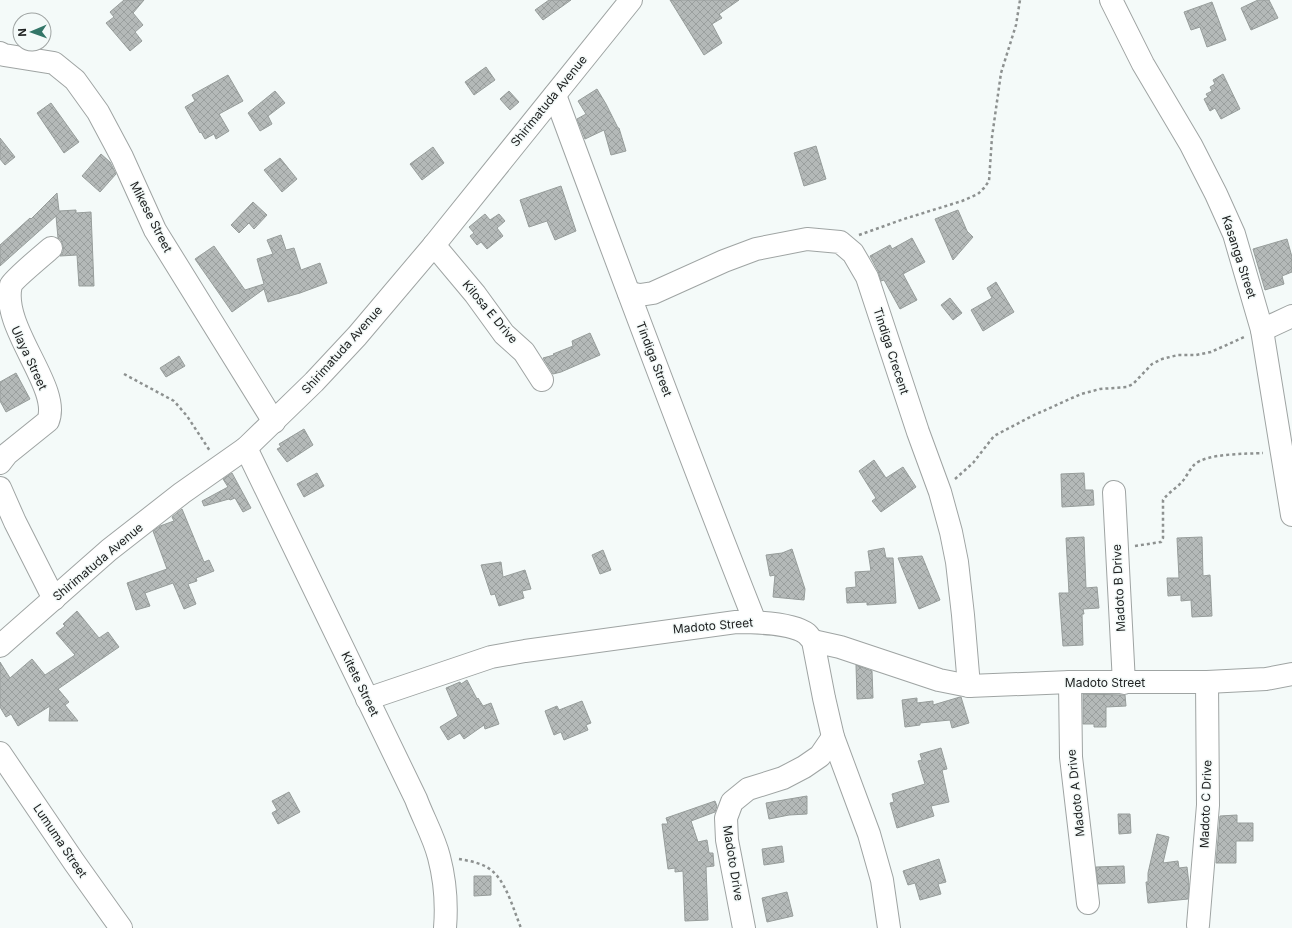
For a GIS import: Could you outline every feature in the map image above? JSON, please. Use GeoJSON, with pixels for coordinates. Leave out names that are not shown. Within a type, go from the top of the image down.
{"type":"FeatureCollection","features":[{"type":"Feature","properties":{"kind":"street","name":"Shirimatuda Avenue"},"geometry":{"type":"LineString","coordinates":[[0,646],[109,550],[182,493],[246,448],[274,422],[357,336],[434,245],[631,0]]}},
{"type":"Feature","properties":{"kind":"street","name":"Kasanga Street"},"geometry":{"type":"LineString","coordinates":[[1111,0],[1143,64],[1191,145],[1234,234],[1262,330],[1292,515]]}},
{"type":"Feature","properties":{"kind":"street","name":"Mikese Street"},"geometry":{"type":"LineString","coordinates":[[0,53],[4,55],[54,63],[75,80],[98,112],[122,157],[155,230],[274,422]]}},
{"type":"Feature","properties":{"kind":"street","name":"Tindiga Street"},"geometry":{"type":"LineString","coordinates":[[555,95],[711,511],[755,622]]}},
{"type":"Feature","properties":{"kind":"street"},"geometry":{"type":"LineString","coordinates":[[629,293],[640,295],[653,293],[724,261],[756,249],[807,239],[840,242]]}},
{"type":"Feature","properties":{"kind":"street","name":"Tindiga Crecent"},"geometry":{"type":"LineString","coordinates":[[840,242],[854,252],[867,277],[918,432],[940,492],[951,532],[957,562],[968,686]]}},
{"type":"Feature","properties":{"kind":"street","name":"Kilosa E Drive"},"geometry":{"type":"LineString","coordinates":[[434,245],[475,294],[504,334],[524,352],[542,380]]}},
{"type":"Feature","properties":{"kind":"street","name":"Ulaya Street"},"geometry":{"type":"LineString","coordinates":[[2,453],[48,421],[51,414],[50,405],[44,390],[20,342],[10,317],[7,302],[11,284],[51,248]]}},
{"type":"Feature","properties":{"kind":"street"},"geometry":{"type":"LineString","coordinates":[[1262,330],[1292,316]]}},
{"type":"Feature","properties":{"kind":"street","name":"Kitete Street"},"geometry":{"type":"LineString","coordinates":[[246,448],[416,799],[438,856],[444,879],[446,898],[445,928]]}},
{"type":"Feature","properties":{"kind":"street"},"geometry":{"type":"LineString","coordinates":[[0,488],[15,522],[54,599]]}},
{"type":"Feature","properties":{"kind":"street","name":"Madoto B Drive"},"geometry":{"type":"LineString","coordinates":[[1114,492],[1124,683]]}},
{"type":"Feature","properties":{"kind":"street","name":"Madoto Street"},"geometry":{"type":"LineString","coordinates":[[367,700],[491,657],[526,650],[680,628],[736,622],[755,622],[794,628],[807,634],[813,641],[840,647],[939,680],[968,686],[1070,682],[1207,682],[1266,679],[1292,674]]}},
{"type":"Feature","properties":{"kind":"street"},"geometry":{"type":"LineString","coordinates":[[813,641],[824,698],[834,737],[869,834],[882,880],[889,928]]}},
{"type":"Feature","properties":{"kind":"street","name":"Madoto A Drive"},"geometry":{"type":"LineString","coordinates":[[1070,682],[1071,757],[1088,903]]}},
{"type":"Feature","properties":{"kind":"street","name":"Madoto C Drive"},"geometry":{"type":"LineString","coordinates":[[1198,925],[1208,805],[1207,682]]}},
{"type":"Feature","properties":{"kind":"street","name":"Madoto Drive"},"geometry":{"type":"LineString","coordinates":[[744,928],[727,840],[726,818],[732,802],[748,789],[783,778],[804,767],[820,756],[834,737]]}},
{"type":"Feature","properties":{"kind":"street","name":"Lumuma Street"},"geometry":{"type":"LineString","coordinates":[[0,753],[121,928]]}},
{"type":"Feature","properties":{"kind":"path"},"geometry":{"type":"LineString","coordinates":[[840,242],[904,219],[962,201],[978,194],[989,182],[992,137],[1001,73],[1016,25],[1020,0]]}},
{"type":"Feature","properties":{"kind":"path"},"geometry":{"type":"LineString","coordinates":[[940,492],[973,463],[994,436],[1008,428],[1081,394],[1100,389],[1127,387],[1133,384],[1152,364],[1162,359],[1178,355],[1196,355],[1211,352],[1262,330]]}},
{"type":"Feature","properties":{"kind":"path"},"geometry":{"type":"LineString","coordinates":[[124,374],[174,401],[187,416],[220,467]]}},
{"type":"Feature","properties":{"kind":"path"},"geometry":{"type":"LineString","coordinates":[[1117,549],[1161,542],[1163,538],[1163,500],[1166,495],[1182,483],[1194,466],[1202,460],[1228,455],[1282,452]]}},
{"type":"Feature","properties":{"kind":"path"},"geometry":{"type":"LineString","coordinates":[[438,856],[475,862],[491,869],[500,878],[521,928]]}},
{"type":"Feature","properties":{"kind":"building"},"geometry":{"type":"Polygon","coordinates":[[[124,0],[144,0],[133,13],[143,25],[135,32],[142,41],[130,51],[106,23],[114,17],[110,12],[124,0]]]}},
{"type":"Feature","properties":{"kind":"building"},"geometry":{"type":"Polygon","coordinates":[[[549,0],[571,0],[543,20],[535,10],[549,0]]]}},
{"type":"Feature","properties":{"kind":"building"},"geometry":{"type":"Polygon","coordinates":[[[670,0],[739,0],[719,14],[722,18],[712,24],[722,43],[704,55],[670,0]]]}},
{"type":"Feature","properties":{"kind":"building"},"geometry":{"type":"Polygon","coordinates":[[[1258,0],[1269,0],[1278,18],[1251,30],[1241,8],[1258,0]]]}},
{"type":"Feature","properties":{"kind":"building"},"geometry":{"type":"Polygon","coordinates":[[[1212,2],[1226,40],[1207,47],[1200,27],[1191,30],[1184,12],[1212,2]]]}},
{"type":"Feature","properties":{"kind":"building"},"geometry":{"type":"Polygon","coordinates":[[[486,67],[495,80],[474,95],[465,82],[486,67]]]}},
{"type":"Feature","properties":{"kind":"building"},"geometry":{"type":"Polygon","coordinates":[[[1223,74],[1240,109],[1221,119],[1215,108],[1210,111],[1204,99],[1208,97],[1206,94],[1212,91],[1210,87],[1215,84],[1213,80],[1223,74]]]}},
{"type":"Feature","properties":{"kind":"building"},"geometry":{"type":"Polygon","coordinates":[[[228,75],[243,101],[219,114],[229,131],[216,139],[214,134],[205,139],[185,107],[195,101],[192,95],[228,75]]]}},
{"type":"Feature","properties":{"kind":"building"},"geometry":{"type":"Polygon","coordinates":[[[597,89],[619,128],[626,151],[611,155],[604,130],[585,139],[577,119],[586,114],[578,101],[597,89]]]}},
{"type":"Feature","properties":{"kind":"building"},"geometry":{"type":"Polygon","coordinates":[[[275,91],[285,103],[268,116],[272,124],[260,131],[248,113],[275,91]]]}},
{"type":"Feature","properties":{"kind":"building"},"geometry":{"type":"Polygon","coordinates":[[[509,91],[519,102],[510,110],[500,99],[509,91]]]}},
{"type":"Feature","properties":{"kind":"building"},"geometry":{"type":"Polygon","coordinates":[[[51,103],[79,142],[64,153],[37,113],[51,103]]]}},
{"type":"Feature","properties":{"kind":"building"},"geometry":{"type":"Polygon","coordinates":[[[0,138],[15,157],[5,165],[0,159],[0,138]]]}},
{"type":"Feature","properties":{"kind":"building"},"geometry":{"type":"Polygon","coordinates":[[[816,146],[826,179],[804,186],[794,153],[816,146]]]}},
{"type":"Feature","properties":{"kind":"building"},"geometry":{"type":"Polygon","coordinates":[[[433,147],[444,163],[422,180],[410,164],[433,147]]]}},
{"type":"Feature","properties":{"kind":"building"},"geometry":{"type":"Polygon","coordinates":[[[101,154],[110,162],[116,174],[100,192],[82,176],[101,154]]]}},
{"type":"Feature","properties":{"kind":"building"},"geometry":{"type":"Polygon","coordinates":[[[280,158],[297,179],[282,192],[264,170],[280,158]]]}},
{"type":"Feature","properties":{"kind":"building"},"geometry":{"type":"Polygon","coordinates":[[[561,186],[576,231],[555,240],[547,221],[529,227],[520,200],[561,186]]]}},
{"type":"Feature","properties":{"kind":"building"},"geometry":{"type":"Polygon","coordinates":[[[57,193],[59,211],[76,210],[76,213],[91,212],[94,286],[79,286],[77,255],[60,256],[63,252],[63,246],[61,240],[58,238],[56,216],[0,266],[0,245],[30,218],[31,219],[57,193]]]}},
{"type":"Feature","properties":{"kind":"building"},"geometry":{"type":"Polygon","coordinates":[[[253,202],[267,215],[254,229],[249,223],[239,233],[231,225],[253,202]]]}},
{"type":"Feature","properties":{"kind":"building"},"geometry":{"type":"Polygon","coordinates":[[[958,210],[967,231],[973,237],[953,260],[935,219],[958,210]]]}},
{"type":"Feature","properties":{"kind":"building"},"geometry":{"type":"Polygon","coordinates":[[[485,214],[490,220],[499,214],[505,221],[497,228],[503,236],[487,249],[481,242],[477,245],[470,236],[474,233],[469,227],[485,214]]]}},
{"type":"Feature","properties":{"kind":"building"},"geometry":{"type":"Polygon","coordinates":[[[281,235],[286,250],[294,248],[301,270],[320,263],[327,283],[300,293],[268,302],[264,289],[232,312],[195,259],[214,246],[245,290],[264,284],[257,259],[273,254],[267,240],[281,235]]]}},
{"type":"Feature","properties":{"kind":"building"},"geometry":{"type":"Polygon","coordinates":[[[912,238],[925,262],[903,274],[917,300],[900,309],[884,280],[881,281],[878,271],[870,256],[890,245],[892,249],[912,238]]]}},
{"type":"Feature","properties":{"kind":"building"},"geometry":{"type":"Polygon","coordinates":[[[1287,239],[1292,257],[1292,272],[1282,276],[1284,284],[1265,290],[1253,249],[1287,239]]]}},
{"type":"Feature","properties":{"kind":"building"},"geometry":{"type":"Polygon","coordinates":[[[996,282],[1014,312],[983,331],[971,310],[992,298],[987,288],[996,282]]]}},
{"type":"Feature","properties":{"kind":"building"},"geometry":{"type":"Polygon","coordinates":[[[950,298],[962,313],[953,320],[941,305],[950,298]]]}},
{"type":"Feature","properties":{"kind":"building"},"geometry":{"type":"Polygon","coordinates":[[[590,333],[600,355],[553,374],[543,358],[554,355],[553,354],[573,346],[572,341],[590,333]]]}},
{"type":"Feature","properties":{"kind":"building"},"geometry":{"type":"Polygon","coordinates":[[[179,356],[185,366],[166,377],[160,368],[179,356]]]}},
{"type":"Feature","properties":{"kind":"building"},"geometry":{"type":"Polygon","coordinates":[[[16,373],[30,399],[6,412],[0,401],[0,382],[16,373]]]}},
{"type":"Feature","properties":{"kind":"building"},"geometry":{"type":"Polygon","coordinates":[[[304,429],[313,445],[287,462],[277,449],[281,447],[279,444],[304,429]]]}},
{"type":"Feature","properties":{"kind":"building"},"geometry":{"type":"Polygon","coordinates":[[[874,460],[886,478],[903,467],[916,487],[881,512],[872,501],[876,498],[859,471],[874,460]]]}},
{"type":"Feature","properties":{"kind":"building"},"geometry":{"type":"Polygon","coordinates":[[[232,473],[251,508],[243,512],[235,498],[204,506],[202,501],[228,487],[223,479],[232,473]]]}},
{"type":"Feature","properties":{"kind":"building"},"geometry":{"type":"Polygon","coordinates":[[[317,473],[324,486],[304,497],[297,484],[317,473]]]}},
{"type":"Feature","properties":{"kind":"building"},"geometry":{"type":"Polygon","coordinates":[[[1084,473],[1085,490],[1093,490],[1094,505],[1062,507],[1061,474],[1084,473]]]}},
{"type":"Feature","properties":{"kind":"building"},"geometry":{"type":"Polygon","coordinates":[[[182,509],[204,562],[209,560],[214,571],[196,578],[197,581],[188,584],[196,604],[184,609],[173,583],[145,593],[150,606],[136,610],[127,583],[167,569],[153,531],[160,526],[174,521],[172,517],[182,509]]]}},
{"type":"Feature","properties":{"kind":"building"},"geometry":{"type":"Polygon","coordinates":[[[1084,537],[1086,588],[1097,587],[1099,608],[1083,609],[1083,645],[1063,646],[1059,593],[1069,593],[1066,538],[1084,537]]]}},
{"type":"Feature","properties":{"kind":"building"},"geometry":{"type":"Polygon","coordinates":[[[1202,537],[1203,576],[1210,575],[1212,616],[1192,617],[1191,600],[1181,601],[1181,595],[1168,596],[1167,578],[1179,578],[1177,538],[1202,537]]]}},
{"type":"Feature","properties":{"kind":"building"},"geometry":{"type":"Polygon","coordinates":[[[884,548],[886,558],[893,558],[896,603],[867,605],[867,602],[847,603],[846,588],[856,587],[855,572],[871,571],[868,551],[884,548]]]}},
{"type":"Feature","properties":{"kind":"building"},"geometry":{"type":"Polygon","coordinates":[[[792,549],[805,589],[804,600],[773,597],[775,575],[770,576],[766,555],[782,553],[792,549]]]}},
{"type":"Feature","properties":{"kind":"building"},"geometry":{"type":"Polygon","coordinates":[[[603,550],[611,570],[600,574],[592,555],[603,550]]]}},
{"type":"Feature","properties":{"kind":"building"},"geometry":{"type":"Polygon","coordinates":[[[922,556],[940,600],[919,609],[898,558],[922,556]]]}},
{"type":"Feature","properties":{"kind":"building"},"geometry":{"type":"Polygon","coordinates":[[[501,562],[503,577],[525,570],[531,589],[522,591],[524,598],[499,606],[495,594],[491,595],[481,565],[501,562]]]}},
{"type":"Feature","properties":{"kind":"building"},"geometry":{"type":"Polygon","coordinates":[[[77,611],[99,638],[108,632],[119,647],[58,689],[69,702],[65,705],[78,721],[49,721],[50,706],[18,726],[11,714],[6,717],[0,707],[0,662],[10,678],[32,659],[45,675],[75,655],[56,633],[65,626],[63,624],[77,611]]]}},
{"type":"Feature","properties":{"kind":"building"},"geometry":{"type":"Polygon","coordinates":[[[856,665],[872,671],[873,698],[857,699],[856,665]]]}},
{"type":"Feature","properties":{"kind":"building"},"geometry":{"type":"Polygon","coordinates":[[[467,680],[477,699],[478,698],[483,706],[491,703],[499,724],[485,729],[484,725],[464,739],[460,733],[448,740],[440,727],[458,716],[446,688],[460,682],[461,684],[467,680]]]}},
{"type":"Feature","properties":{"kind":"building"},"geometry":{"type":"Polygon","coordinates":[[[1083,694],[1125,695],[1126,706],[1106,707],[1106,727],[1094,727],[1094,724],[1083,724],[1083,694]]]}},
{"type":"Feature","properties":{"kind":"building"},"geometry":{"type":"Polygon","coordinates":[[[961,697],[969,723],[952,728],[950,720],[920,723],[920,725],[905,727],[902,700],[917,698],[917,703],[933,701],[933,705],[961,697]]]}},
{"type":"Feature","properties":{"kind":"building"},"geometry":{"type":"Polygon","coordinates":[[[582,701],[591,723],[586,725],[588,730],[564,740],[561,732],[554,735],[545,711],[557,706],[559,710],[582,701]]]}},
{"type":"Feature","properties":{"kind":"building"},"geometry":{"type":"Polygon","coordinates":[[[941,748],[947,769],[942,770],[949,802],[931,806],[934,816],[897,828],[890,803],[894,802],[892,794],[925,784],[918,761],[922,760],[920,754],[941,748]]]}},
{"type":"Feature","properties":{"kind":"building"},"geometry":{"type":"Polygon","coordinates":[[[289,792],[300,812],[278,824],[272,813],[277,810],[272,801],[289,792]]]}},
{"type":"Feature","properties":{"kind":"building"},"geometry":{"type":"Polygon","coordinates":[[[807,796],[807,814],[789,815],[769,819],[766,803],[807,796]]]}},
{"type":"Feature","properties":{"kind":"building"},"geometry":{"type":"Polygon","coordinates":[[[715,801],[717,806],[715,812],[691,821],[698,842],[707,840],[709,853],[713,853],[714,866],[706,867],[708,920],[685,921],[683,871],[675,872],[675,868],[668,869],[662,824],[668,824],[666,818],[715,801]]]}},
{"type":"Feature","properties":{"kind":"building"},"geometry":{"type":"Polygon","coordinates":[[[1118,814],[1130,814],[1131,833],[1119,834],[1118,814]]]}},
{"type":"Feature","properties":{"kind":"building"},"geometry":{"type":"Polygon","coordinates":[[[1237,815],[1237,823],[1253,823],[1253,841],[1236,841],[1236,863],[1216,863],[1220,816],[1237,815]]]}},
{"type":"Feature","properties":{"kind":"building"},"geometry":{"type":"Polygon","coordinates":[[[1157,834],[1169,837],[1163,863],[1178,861],[1179,868],[1187,867],[1189,884],[1188,899],[1148,903],[1146,882],[1148,882],[1148,873],[1157,834]]]}},
{"type":"Feature","properties":{"kind":"building"},"geometry":{"type":"Polygon","coordinates":[[[782,846],[784,862],[764,865],[762,849],[782,846]]]}},
{"type":"Feature","properties":{"kind":"building"},"geometry":{"type":"Polygon","coordinates":[[[939,859],[946,882],[938,884],[941,894],[920,900],[915,883],[908,885],[903,871],[939,859]]]}},
{"type":"Feature","properties":{"kind":"building"},"geometry":{"type":"Polygon","coordinates":[[[1124,866],[1125,883],[1098,884],[1096,867],[1124,866]]]}},
{"type":"Feature","properties":{"kind":"building"},"geometry":{"type":"Polygon","coordinates":[[[474,876],[491,876],[491,895],[474,896],[474,876]]]}},
{"type":"Feature","properties":{"kind":"building"},"geometry":{"type":"Polygon","coordinates":[[[787,892],[793,916],[767,922],[762,898],[787,892]]]}}]}
